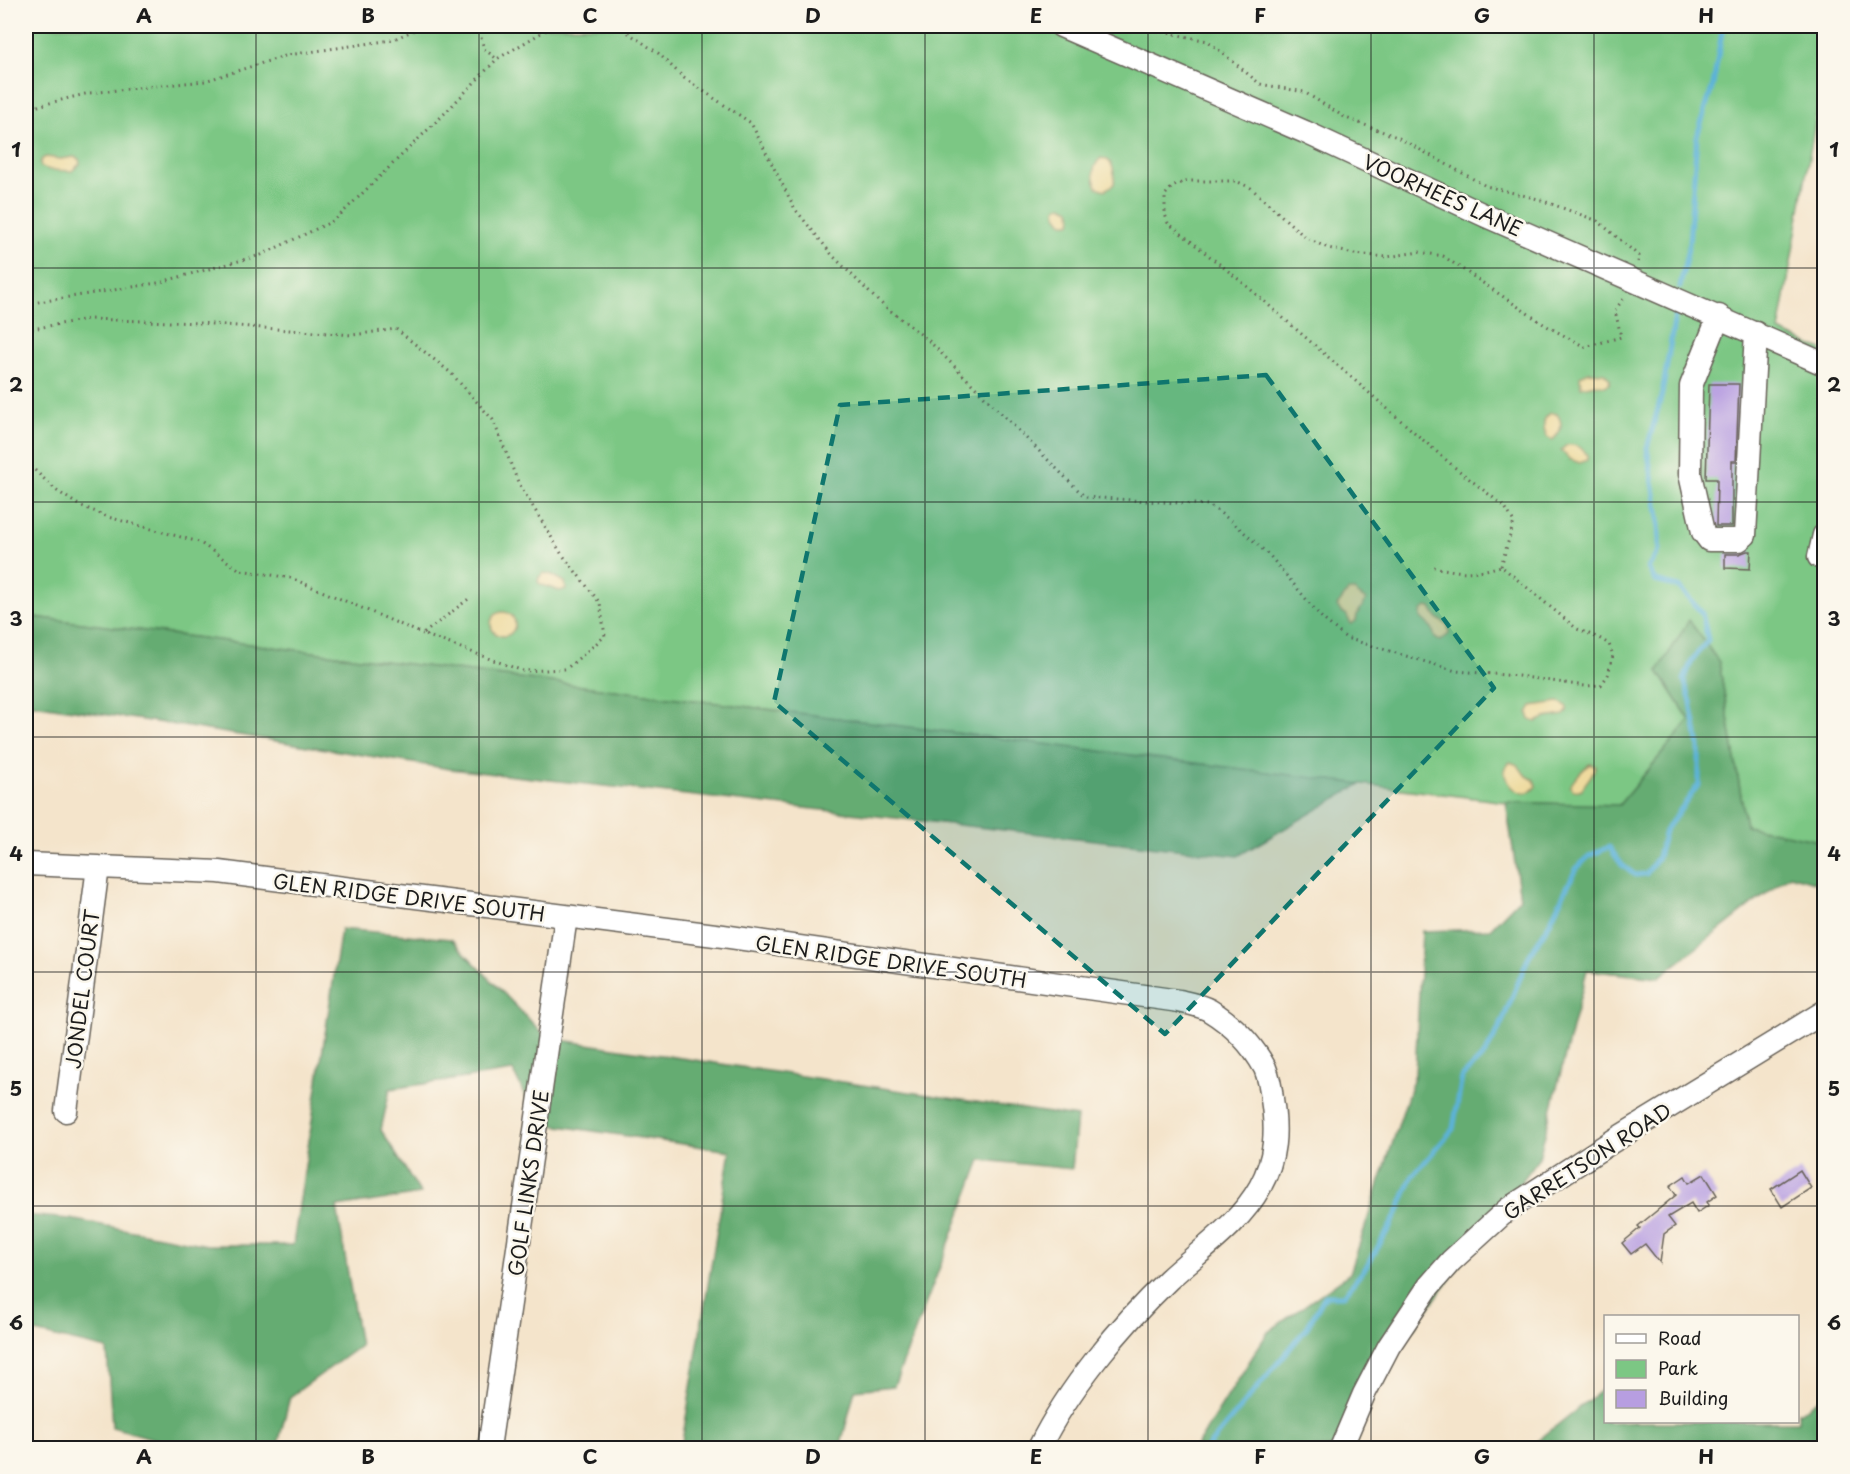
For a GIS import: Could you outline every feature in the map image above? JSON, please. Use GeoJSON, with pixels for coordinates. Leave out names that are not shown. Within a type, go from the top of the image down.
{"type":"FeatureCollection","features":[{"type":"Feature","properties":{"kind":"street","name":"VOORHEES LANE"},"geometry":{"type":"LineString","coordinates":[[1061,26],[1305,132],[1486,216],[1719,316],[1824,364]]}},
{"type":"Feature","properties":{"kind":"street"},"geometry":{"type":"LineString","coordinates":[[1719,316],[1691,386],[1690,474],[1703,532],[1709,540],[1739,540],[1745,535],[1756,333]]}},
{"type":"Feature","properties":{"kind":"street"},"geometry":{"type":"LineString","coordinates":[[1819,557],[1824,535]]}},
{"type":"Feature","properties":{"kind":"street","name":"GLEN RIDGE DRIVE SOUTH"},"geometry":{"type":"LineString","coordinates":[[26,864],[219,872],[723,936],[1179,1001],[1206,1009],[1229,1024],[1253,1050],[1265,1070],[1270,1084],[1275,1120],[1276,1143],[1270,1166],[1260,1187],[1243,1212],[1133,1315],[1051,1423],[1039,1449]]}},
{"type":"Feature","properties":{"kind":"street","name":"JONDEL COURT"},"geometry":{"type":"LineString","coordinates":[[66,1111],[98,867]]}},
{"type":"Feature","properties":{"kind":"street","name":"GOLF LINKS DRIVE"},"geometry":{"type":"LineString","coordinates":[[489,1449],[566,917]]}},
{"type":"Feature","properties":{"kind":"street","name":"GARRETSON ROAD"},"geometry":{"type":"LineString","coordinates":[[1341,1449],[1364,1394],[1389,1346],[1429,1286],[1459,1253],[1508,1209],[1613,1141],[1824,1012]]}},
{"type":"Feature","properties":{"kind":"path"},"geometry":{"type":"LineString","coordinates":[[26,109],[89,93],[205,81],[288,55],[392,40],[423,26]]}},
{"type":"Feature","properties":{"kind":"path"},"geometry":{"type":"LineString","coordinates":[[478,26],[484,49],[497,59]]}},
{"type":"Feature","properties":{"kind":"path"},"geometry":{"type":"LineString","coordinates":[[26,304],[169,280],[261,255],[335,220],[497,59],[553,26]]}},
{"type":"Feature","properties":{"kind":"path"},"geometry":{"type":"LineString","coordinates":[[618,26],[658,53],[684,78],[751,123],[795,209],[833,256],[878,301],[928,340],[1085,497],[1209,505],[1234,523],[1270,556],[1322,618],[1346,638],[1456,671],[1518,676],[1585,686],[1601,685],[1608,675],[1613,655],[1609,644],[1577,629],[1501,566]]}},
{"type":"Feature","properties":{"kind":"path"},"geometry":{"type":"LineString","coordinates":[[1146,26],[1154,30],[1208,41],[1260,84],[1304,92],[1346,118],[1397,137],[1486,186],[1538,199],[1598,220],[1639,256],[1638,281],[1615,310],[1621,337],[1585,347],[1545,325],[1443,256],[1419,252],[1388,257],[1354,254],[1328,248],[1306,238],[1251,188],[1236,181],[1186,181],[1172,187],[1165,195],[1165,214],[1168,223],[1242,282],[1453,466],[1504,507],[1514,522],[1501,566]]}},
{"type":"Feature","properties":{"kind":"path"},"geometry":{"type":"LineString","coordinates":[[26,330],[88,319],[199,323],[353,336],[396,330],[451,373],[493,420],[518,482],[561,553],[600,603],[604,636],[566,669],[523,671],[423,634],[291,578],[240,570],[199,542],[108,517],[77,504],[57,491],[26,462]]}},
{"type":"Feature","properties":{"kind":"path"},"geometry":{"type":"LineString","coordinates":[[1434,567],[1461,573],[1483,572],[1501,566]]}},
{"type":"Feature","properties":{"kind":"path"},"geometry":{"type":"LineString","coordinates":[[423,634],[471,597]]}},
{"type":"Feature","properties":{"kind":"highlighted area"},"geometry":{"type":"Polygon","coordinates":[[[1266,375],[1494,688],[1165,1034],[774,702],[840,405],[1266,375]]]}},
{"type":"Feature","properties":{"kind":"green space"},"geometry":{"type":"Polygon","coordinates":[[[26,26],[1824,26],[1824,71],[1779,331],[1824,351],[1824,842],[1746,826],[1719,662],[1658,671],[1690,720],[1618,806],[1506,802],[26,616],[26,26]]]}},
{"type":"Feature","properties":{"kind":"green space"},"geometry":{"type":"Polygon","coordinates":[[[26,616],[1361,784],[1238,856],[450,769],[26,703],[26,616]]]}},
{"type":"Feature","properties":{"kind":"green space"},"geometry":{"type":"Polygon","coordinates":[[[1689,620],[1719,662],[1746,826],[1824,842],[1824,885],[1790,875],[1658,978],[1587,970],[1539,1158],[1355,1408],[1348,1448],[1195,1448],[1268,1332],[1350,1273],[1415,1074],[1422,931],[1490,929],[1520,898],[1506,802],[1619,805],[1690,720],[1658,671],[1689,620]]]}},
{"type":"Feature","properties":{"kind":"green space"},"geometry":{"type":"Polygon","coordinates":[[[341,929],[451,939],[547,1038],[1077,1117],[1072,1169],[981,1160],[894,1386],[855,1390],[840,1448],[681,1448],[730,1151],[538,1123],[513,1071],[390,1089],[381,1130],[421,1194],[337,1207],[360,1346],[290,1397],[277,1448],[173,1448],[172,1444],[112,1427],[107,1349],[26,1330],[26,1215],[70,1219],[207,1245],[293,1245],[341,929]]]}},
{"type":"Feature","properties":{"kind":"green space"},"geometry":{"type":"Polygon","coordinates":[[[1604,1388],[1604,1423],[1799,1423],[1799,1413],[1824,1396],[1824,1439],[1816,1448],[1550,1448],[1536,1442],[1604,1388]]]}},
{"type":"Feature","properties":{"kind":"sand"},"geometry":{"type":"Polygon","coordinates":[[[46,157],[61,159],[74,157],[79,159],[80,164],[72,171],[50,170],[41,167],[42,159],[46,157]]]}},
{"type":"Feature","properties":{"kind":"sand"},"geometry":{"type":"Polygon","coordinates":[[[1101,158],[1109,161],[1114,171],[1114,184],[1105,190],[1097,187],[1094,179],[1094,168],[1101,158]]]}},
{"type":"Feature","properties":{"kind":"sand"},"geometry":{"type":"Polygon","coordinates":[[[1062,205],[1070,209],[1071,223],[1063,223],[1057,215],[1056,209],[1062,205]]]}},
{"type":"Feature","properties":{"kind":"sand"},"geometry":{"type":"Polygon","coordinates":[[[1589,372],[1604,373],[1610,379],[1609,384],[1581,387],[1580,376],[1589,372]]]}},
{"type":"Feature","properties":{"kind":"sand"},"geometry":{"type":"Polygon","coordinates":[[[1551,413],[1557,414],[1561,425],[1558,435],[1552,440],[1547,437],[1544,424],[1551,413]]]}},
{"type":"Feature","properties":{"kind":"sand"},"geometry":{"type":"Polygon","coordinates":[[[1567,445],[1581,448],[1587,455],[1587,460],[1580,463],[1569,459],[1561,450],[1567,445]]]}},
{"type":"Feature","properties":{"kind":"sand"},"geometry":{"type":"Polygon","coordinates":[[[544,573],[565,582],[566,589],[560,591],[542,585],[538,582],[539,577],[544,573]]]}},
{"type":"Feature","properties":{"kind":"sand"},"geometry":{"type":"Polygon","coordinates":[[[1349,590],[1366,600],[1356,621],[1351,624],[1346,614],[1341,612],[1337,606],[1349,590]]]}},
{"type":"Feature","properties":{"kind":"sand"},"geometry":{"type":"Polygon","coordinates":[[[1426,607],[1431,608],[1438,619],[1448,625],[1449,634],[1440,641],[1435,638],[1432,628],[1421,618],[1421,611],[1426,607]]]}},
{"type":"Feature","properties":{"kind":"sand"},"geometry":{"type":"Polygon","coordinates":[[[503,612],[512,615],[515,624],[512,633],[503,636],[494,633],[491,624],[494,615],[503,612]]]}},
{"type":"Feature","properties":{"kind":"sand"},"geometry":{"type":"Polygon","coordinates":[[[1558,702],[1566,707],[1567,711],[1564,715],[1536,722],[1530,720],[1528,713],[1532,706],[1558,702]]]}},
{"type":"Feature","properties":{"kind":"sand"},"geometry":{"type":"Polygon","coordinates":[[[1510,762],[1518,765],[1525,775],[1534,780],[1536,786],[1531,791],[1521,792],[1511,786],[1504,770],[1510,762]]]}},
{"type":"Feature","properties":{"kind":"sand"},"geometry":{"type":"Polygon","coordinates":[[[1590,764],[1595,766],[1592,775],[1582,789],[1571,788],[1576,778],[1590,764]]]}},
{"type":"Feature","properties":{"kind":"building"},"geometry":{"type":"Polygon","coordinates":[[[1709,384],[1739,384],[1736,461],[1732,461],[1732,526],[1716,526],[1717,479],[1706,479],[1709,384]]]}},
{"type":"Feature","properties":{"kind":"building"},"geometry":{"type":"Polygon","coordinates":[[[1751,551],[1750,569],[1725,568],[1725,554],[1739,554],[1751,551]]]}},
{"type":"Feature","properties":{"kind":"building"},"geometry":{"type":"Polygon","coordinates":[[[1800,1170],[1811,1188],[1782,1207],[1771,1189],[1800,1170]]]}},
{"type":"Feature","properties":{"kind":"building"},"geometry":{"type":"Polygon","coordinates":[[[1704,1174],[1717,1195],[1707,1202],[1709,1205],[1697,1213],[1691,1203],[1668,1217],[1675,1226],[1664,1234],[1660,1263],[1645,1244],[1631,1254],[1622,1243],[1640,1228],[1638,1226],[1676,1195],[1670,1186],[1685,1176],[1689,1183],[1704,1174]]]}},
{"type":"Feature","properties":{"kind":"waterway"},"geometry":{"type":"LineString","coordinates":[[1680,287],[1689,243],[1697,136],[1713,85],[1721,26]]}},
{"type":"Feature","properties":{"kind":"waterway"},"geometry":{"type":"LineString","coordinates":[[1207,1448],[1306,1329],[1325,1296],[1343,1296],[1367,1266],[1396,1216],[1412,1177],[1453,1129],[1462,1077],[1485,1054],[1500,1027],[1529,956],[1549,924],[1576,869],[1589,856],[1609,847],[1622,865],[1635,875],[1646,874],[1658,857],[1665,831],[1699,784],[1699,747],[1691,702],[1684,680],[1692,660],[1708,640],[1702,613],[1679,587],[1655,581],[1648,568],[1659,550],[1659,518],[1647,448],[1662,394],[1675,316]]}}]}
